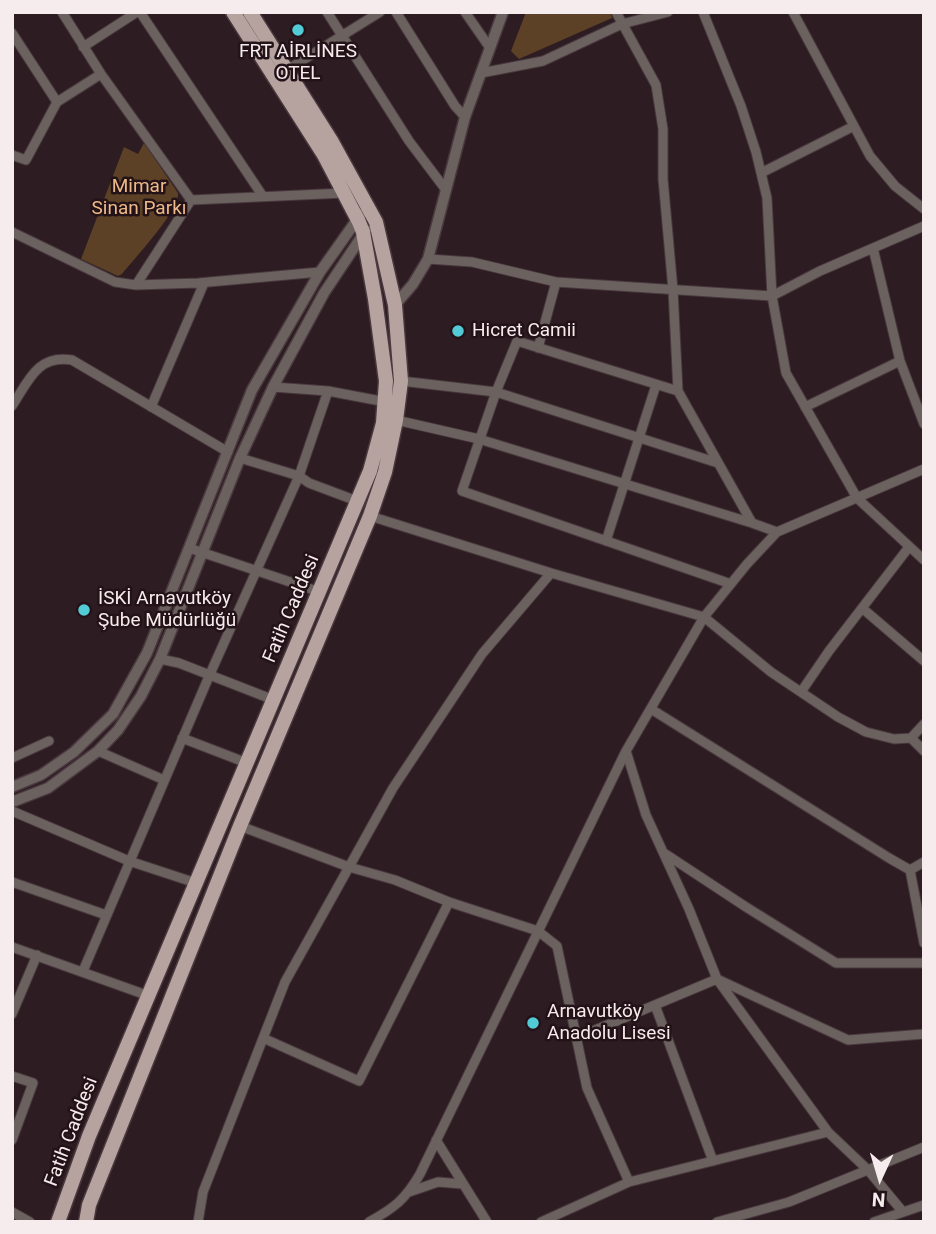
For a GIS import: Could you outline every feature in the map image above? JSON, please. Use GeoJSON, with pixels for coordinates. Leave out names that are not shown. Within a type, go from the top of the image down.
{"type":"FeatureCollection","features":[{"type":"Feature","properties":{"kind":"main road","name":"Fatih Caddesi"},"geometry":{"type":"LineString","coordinates":[[58,1222],[89,1136],[370,471],[386,402],[386,381],[363,232],[324,155],[233,12]]}},
{"type":"Feature","properties":{"kind":"main road","name":"Fatih Caddesi"},"geometry":{"type":"LineString","coordinates":[[86,1222],[89,1205],[240,826],[370,516],[385,472],[396,420],[401,381],[395,305],[376,222],[332,142],[250,12]]}},
{"type":"Feature","properties":{"kind":"street"},"geometry":{"type":"LineString","coordinates":[[62,12],[101,74],[191,200]]}},
{"type":"Feature","properties":{"kind":"street"},"geometry":{"type":"LineString","coordinates":[[83,47],[139,12],[262,195]]}},
{"type":"Feature","properties":{"kind":"street"},"geometry":{"type":"LineString","coordinates":[[327,12],[409,141],[446,190]]}},
{"type":"Feature","properties":{"kind":"street"},"geometry":{"type":"LineString","coordinates":[[287,70],[380,12]]}},
{"type":"Feature","properties":{"kind":"street"},"geometry":{"type":"LineString","coordinates":[[396,12],[455,106],[465,117]]}},
{"type":"Feature","properties":{"kind":"street"},"geometry":{"type":"LineString","coordinates":[[465,12],[490,48]]}},
{"type":"Feature","properties":{"kind":"street"},"geometry":{"type":"LineString","coordinates":[[395,305],[413,284],[428,259],[465,117],[503,12]]}},
{"type":"Feature","properties":{"kind":"street"},"geometry":{"type":"LineString","coordinates":[[616,12],[656,85],[663,129],[663,179],[673,290],[678,391],[752,523]]}},
{"type":"Feature","properties":{"kind":"street"},"geometry":{"type":"LineString","coordinates":[[481,73],[542,61],[622,24],[668,12]]}},
{"type":"Feature","properties":{"kind":"street"},"geometry":{"type":"LineString","coordinates":[[702,12],[741,106],[767,198],[772,296],[786,373],[857,498],[924,560]]}},
{"type":"Feature","properties":{"kind":"street"},"geometry":{"type":"LineString","coordinates":[[793,12],[870,156],[895,186],[924,209]]}},
{"type":"Feature","properties":{"kind":"street"},"geometry":{"type":"LineString","coordinates":[[12,33],[57,102]]}},
{"type":"Feature","properties":{"kind":"street"},"geometry":{"type":"LineString","coordinates":[[12,155],[26,160],[57,102],[101,74]]}},
{"type":"Feature","properties":{"kind":"street"},"geometry":{"type":"LineString","coordinates":[[761,173],[854,126]]}},
{"type":"Feature","properties":{"kind":"street"},"geometry":{"type":"LineString","coordinates":[[191,200],[345,192]]}},
{"type":"Feature","properties":{"kind":"street"},"geometry":{"type":"LineString","coordinates":[[136,285],[191,200]]}},
{"type":"Feature","properties":{"kind":"street"},"geometry":{"type":"LineString","coordinates":[[12,787],[41,775],[74,752],[113,714],[138,670],[252,390],[320,272],[356,218],[368,207]]}},
{"type":"Feature","properties":{"kind":"street"},"geometry":{"type":"LineString","coordinates":[[12,802],[48,788],[98,751],[118,730],[160,659],[240,458],[273,387],[324,293],[363,232],[376,222]]}},
{"type":"Feature","properties":{"kind":"street"},"geometry":{"type":"LineString","coordinates":[[428,259],[472,262],[556,282],[772,296],[820,271],[924,226]]}},
{"type":"Feature","properties":{"kind":"street"},"geometry":{"type":"LineString","coordinates":[[12,232],[115,282],[136,285],[204,283],[320,272]]}},
{"type":"Feature","properties":{"kind":"street"},"geometry":{"type":"LineString","coordinates":[[873,248],[900,361],[924,424]]}},
{"type":"Feature","properties":{"kind":"street"},"geometry":{"type":"LineString","coordinates":[[538,348],[556,282]]}},
{"type":"Feature","properties":{"kind":"street"},"geometry":{"type":"LineString","coordinates":[[151,407],[204,283]]}},
{"type":"Feature","properties":{"kind":"street"},"geometry":{"type":"LineString","coordinates":[[678,391],[517,341],[496,392],[462,491],[731,584]]}},
{"type":"Feature","properties":{"kind":"street"},"geometry":{"type":"LineString","coordinates":[[12,406],[40,365],[58,358],[78,362],[228,452]]}},
{"type":"Feature","properties":{"kind":"street"},"geometry":{"type":"LineString","coordinates":[[805,407],[900,361]]}},
{"type":"Feature","properties":{"kind":"street"},"geometry":{"type":"LineString","coordinates":[[401,381],[496,392],[719,463]]}},
{"type":"Feature","properties":{"kind":"street"},"geometry":{"type":"LineString","coordinates":[[606,541],[656,385]]}},
{"type":"Feature","properties":{"kind":"street"},"geometry":{"type":"LineString","coordinates":[[273,387],[328,391],[386,402]]}},
{"type":"Feature","properties":{"kind":"street"},"geometry":{"type":"LineString","coordinates":[[83,971],[209,674],[299,476],[328,391]]}},
{"type":"Feature","properties":{"kind":"street"},"geometry":{"type":"LineString","coordinates":[[396,420],[479,439],[777,532]]}},
{"type":"Feature","properties":{"kind":"street"},"geometry":{"type":"LineString","coordinates":[[240,458],[299,476],[309,483],[357,501]]}},
{"type":"Feature","properties":{"kind":"street"},"geometry":{"type":"LineString","coordinates":[[369,1222],[396,1207],[410,1192],[626,751],[704,617],[777,532],[924,469]]}},
{"type":"Feature","properties":{"kind":"street"},"geometry":{"type":"LineString","coordinates":[[370,516],[551,573],[704,617],[771,672],[838,717],[866,732],[894,739],[911,738],[924,724]]}},
{"type":"Feature","properties":{"kind":"street"},"geometry":{"type":"LineString","coordinates":[[801,692],[909,547]]}},
{"type":"Feature","properties":{"kind":"street"},"geometry":{"type":"LineString","coordinates":[[189,548],[320,592]]}},
{"type":"Feature","properties":{"kind":"street"},"geometry":{"type":"LineString","coordinates":[[198,1222],[203,1192],[285,982],[393,788],[481,654],[551,573]]}},
{"type":"Feature","properties":{"kind":"street"},"geometry":{"type":"LineString","coordinates":[[862,608],[924,661]]}},
{"type":"Feature","properties":{"kind":"street"},"geometry":{"type":"LineString","coordinates":[[160,659],[179,663],[274,699]]}},
{"type":"Feature","properties":{"kind":"street"},"geometry":{"type":"LineString","coordinates":[[138,670],[150,678]]}},
{"type":"Feature","properties":{"kind":"street"},"geometry":{"type":"LineString","coordinates":[[651,709],[910,870],[924,943]]}},
{"type":"Feature","properties":{"kind":"street"},"geometry":{"type":"LineString","coordinates":[[182,738],[247,763]]}},
{"type":"Feature","properties":{"kind":"street"},"geometry":{"type":"LineString","coordinates":[[911,738],[924,751]]}},
{"type":"Feature","properties":{"kind":"street"},"geometry":{"type":"LineString","coordinates":[[12,758],[50,741]]}},
{"type":"Feature","properties":{"kind":"street"},"geometry":{"type":"LineString","coordinates":[[98,751],[164,780]]}},
{"type":"Feature","properties":{"kind":"street"},"geometry":{"type":"LineString","coordinates":[[626,751],[646,815],[717,979],[828,1132],[868,1170],[903,1212]]}},
{"type":"Feature","properties":{"kind":"street"},"geometry":{"type":"LineString","coordinates":[[12,811],[129,861],[196,883]]}},
{"type":"Feature","properties":{"kind":"street"},"geometry":{"type":"LineString","coordinates":[[240,826],[349,867],[395,880],[449,902],[538,931],[557,946],[587,1088],[629,1182]]}},
{"type":"Feature","properties":{"kind":"street"},"geometry":{"type":"LineString","coordinates":[[663,852],[836,962],[924,963]]}},
{"type":"Feature","properties":{"kind":"street"},"geometry":{"type":"LineString","coordinates":[[910,870],[924,862]]}},
{"type":"Feature","properties":{"kind":"street"},"geometry":{"type":"LineString","coordinates":[[12,882],[106,915]]}},
{"type":"Feature","properties":{"kind":"street"},"geometry":{"type":"LineString","coordinates":[[263,1038],[359,1081],[449,902]]}},
{"type":"Feature","properties":{"kind":"street"},"geometry":{"type":"LineString","coordinates":[[12,947],[149,996]]}},
{"type":"Feature","properties":{"kind":"street"},"geometry":{"type":"LineString","coordinates":[[12,1014],[37,956]]}},
{"type":"Feature","properties":{"kind":"street"},"geometry":{"type":"LineString","coordinates":[[576,1038],[717,979],[848,1040],[924,1034]]}},
{"type":"Feature","properties":{"kind":"street"},"geometry":{"type":"LineString","coordinates":[[655,1005],[712,1161]]}},
{"type":"Feature","properties":{"kind":"street"},"geometry":{"type":"LineString","coordinates":[[12,1076],[33,1083],[12,1140]]}},
{"type":"Feature","properties":{"kind":"street"},"geometry":{"type":"LineString","coordinates":[[541,1222],[629,1182],[828,1132]]}},
{"type":"Feature","properties":{"kind":"street"},"geometry":{"type":"LineString","coordinates":[[436,1140],[487,1222]]}},
{"type":"Feature","properties":{"kind":"street"},"geometry":{"type":"LineString","coordinates":[[717,1222],[789,1202],[924,1147]]}},
{"type":"Feature","properties":{"kind":"street"},"geometry":{"type":"LineString","coordinates":[[410,1192],[438,1182],[462,1184]]}},
{"type":"Feature","properties":{"kind":"street"},"geometry":{"type":"LineString","coordinates":[[874,1222],[924,1205]]}},
{"type":"Feature","properties":{"kind":"street"},"geometry":{"type":"LineString","coordinates":[[12,1212],[30,1222]]}},
{"type":"Feature","properties":{"kind":"green space"},"geometry":{"type":"Polygon","coordinates":[[[526,12],[610,12],[612,18],[519,59],[511,51],[526,12]]]}},
{"type":"Feature","properties":{"kind":"green space","name":"Mimar Sinan Parkı"},"geometry":{"type":"Polygon","coordinates":[[[144,143],[178,193],[177,201],[155,234],[118,276],[81,259],[124,147],[138,154],[144,143]]]}},
{"type":"Feature","properties":{"kind":"place","name":"FRT AİRLİNES OTEL"},"geometry":{"type":"Point","coordinates":[298,30]}},
{"type":"Feature","properties":{"kind":"place","name":"Hicret Camii"},"geometry":{"type":"Point","coordinates":[458,331]}},
{"type":"Feature","properties":{"kind":"place","name":"İSKİ Arnavutköy Şube Müdürlüğü"},"geometry":{"type":"Point","coordinates":[84,610]}},
{"type":"Feature","properties":{"kind":"place","name":"Arnavutköy Anadolu Lisesi"},"geometry":{"type":"Point","coordinates":[533,1023]}}]}
